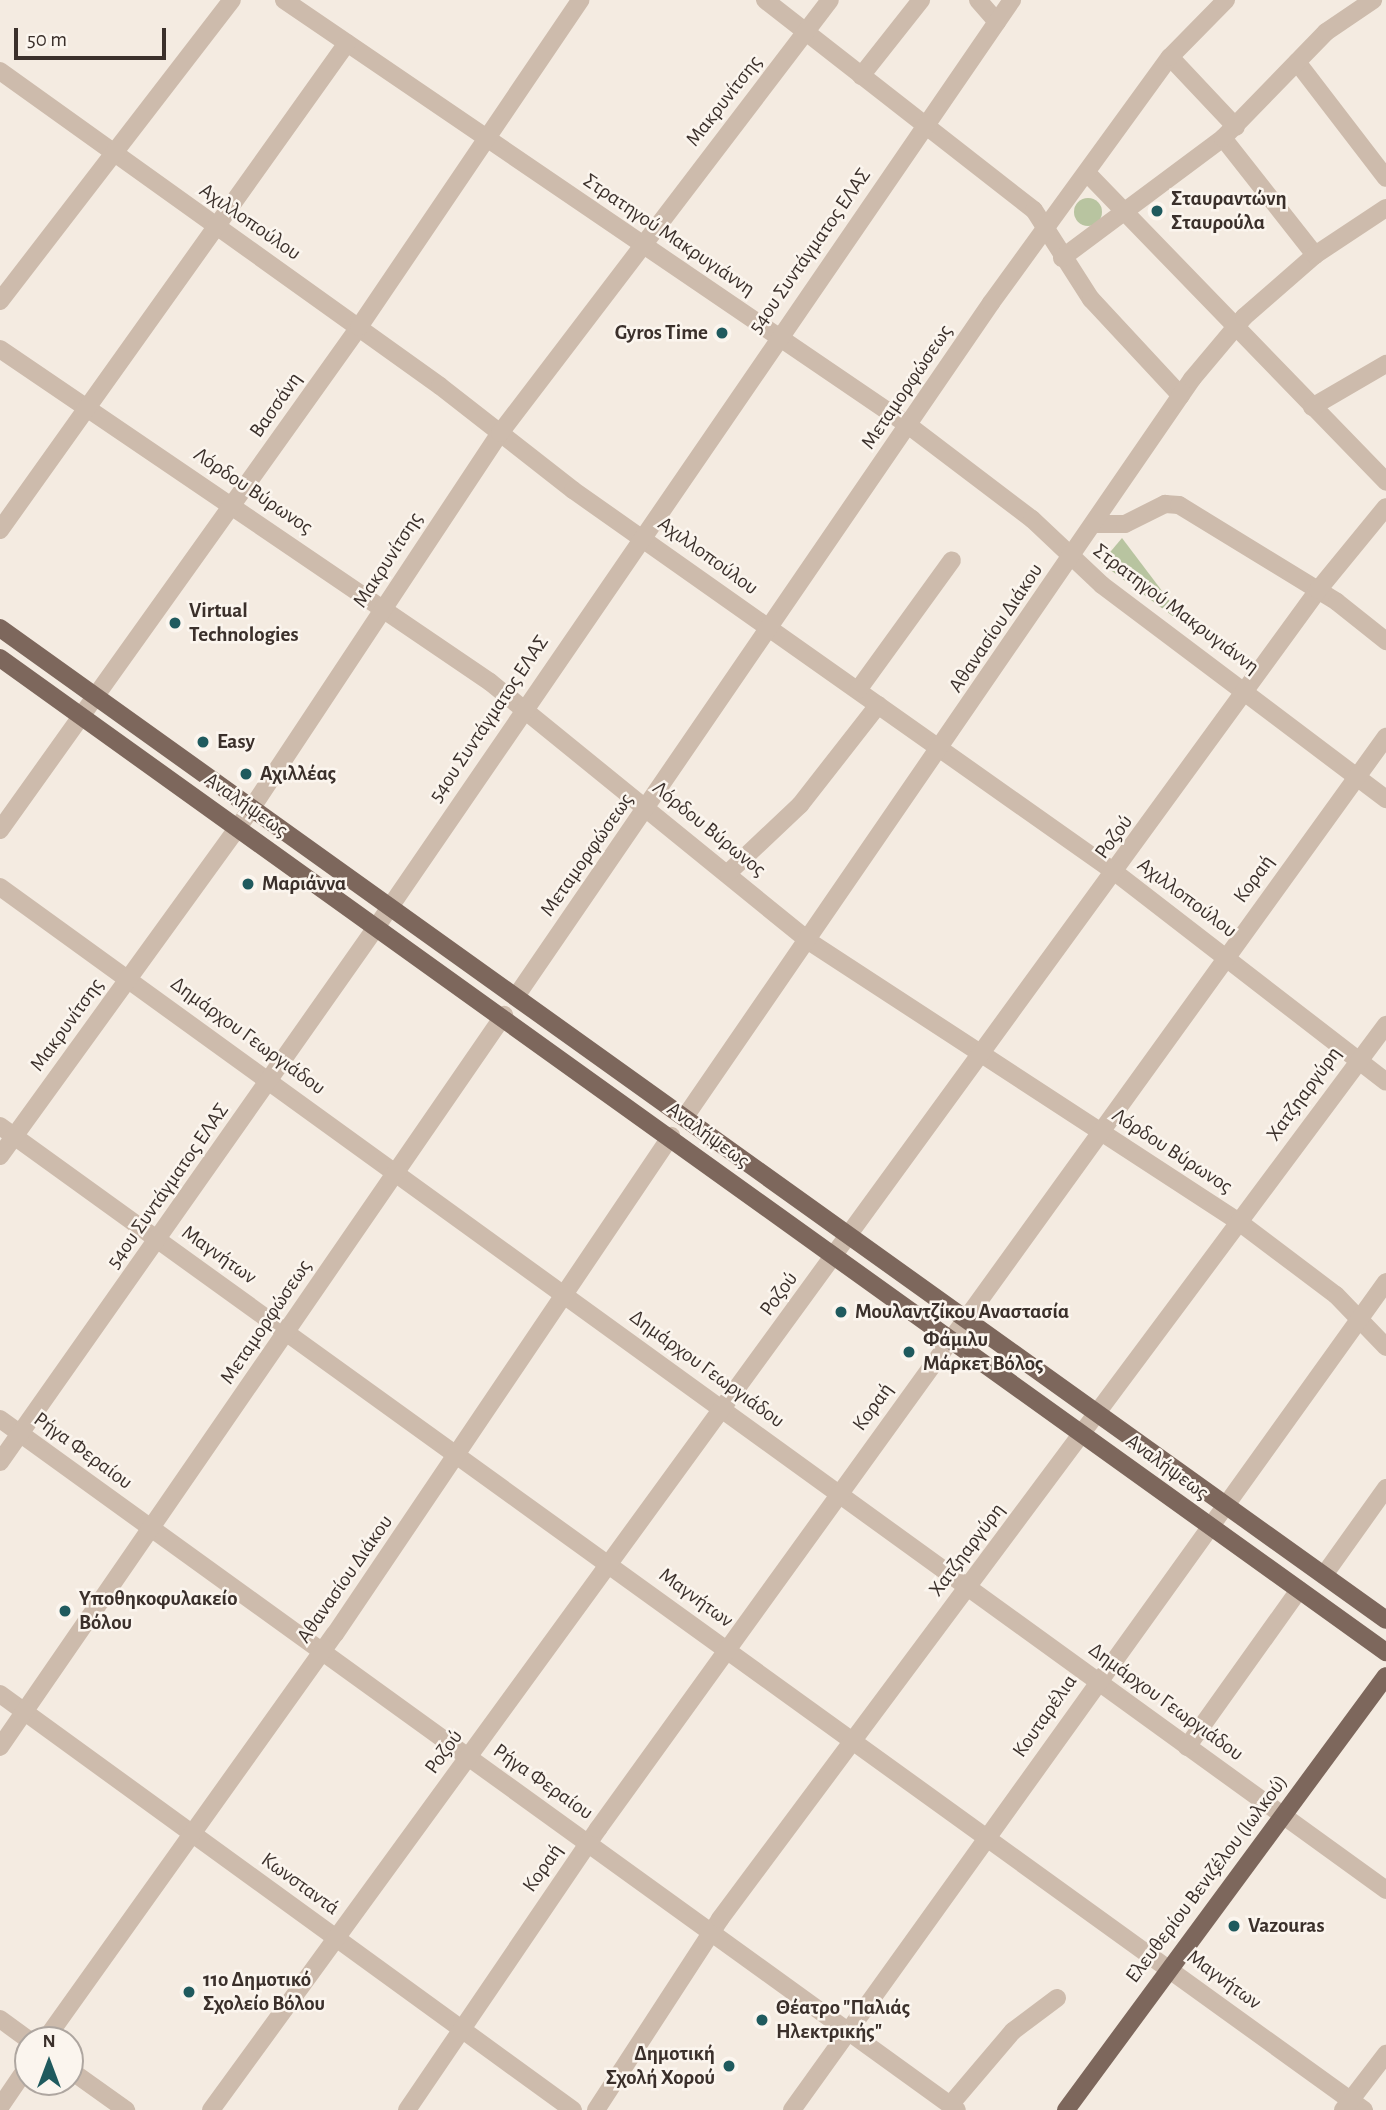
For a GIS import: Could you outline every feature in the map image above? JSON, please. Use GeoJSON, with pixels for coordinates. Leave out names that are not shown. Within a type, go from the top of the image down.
{"type":"FeatureCollection","features":[{"type":"Feature","properties":{"kind":"main road","name":"Αναλήψεως"},"geometry":{"type":"LineString","coordinates":[[0,628],[852,1232],[1386,1620]]}},
{"type":"Feature","properties":{"kind":"main road","name":"Αναλήψεως"},"geometry":{"type":"LineString","coordinates":[[0,658],[504,1015],[1386,1652]]}},
{"type":"Feature","properties":{"kind":"main road","name":"Μεταμορφώσεως"},"geometry":{"type":"LineString","coordinates":[[504,1015],[517,995]]}},
{"type":"Feature","properties":{"kind":"main road","name":"Ελευθερίου Βενιζέλου (Ιωλκού)"},"geometry":{"type":"LineString","coordinates":[[1066,2110],[1386,1676]]}},
{"type":"Feature","properties":{"kind":"street"},"geometry":{"type":"LineString","coordinates":[[0,301],[232,0]]}},
{"type":"Feature","properties":{"kind":"street","name":"Στρατηγού Μακρυγιάννη"},"geometry":{"type":"LineString","coordinates":[[284,0],[908,425],[1071,557],[1386,799]]}},
{"type":"Feature","properties":{"kind":"street","name":"Βασσάνη"},"geometry":{"type":"LineString","coordinates":[[0,830],[359,327],[580,0]]}},
{"type":"Feature","properties":{"kind":"street"},"geometry":{"type":"LineString","coordinates":[[765,0],[1034,210],[1062,258],[1091,299],[1181,396]]}},
{"type":"Feature","properties":{"kind":"street","name":"Μακρυνίτσης"},"geometry":{"type":"LineString","coordinates":[[0,1156],[7,1131],[129,978],[253,806],[500,433],[641,244],[830,0]]}},
{"type":"Feature","properties":{"kind":"street"},"geometry":{"type":"LineString","coordinates":[[861,76],[921,0]]}},
{"type":"Feature","properties":{"kind":"street"},"geometry":{"type":"LineString","coordinates":[[978,0],[997,22]]}},
{"type":"Feature","properties":{"kind":"street","name":"54ου Συντάγματος ΕΛΑΣ"},"geometry":{"type":"LineString","coordinates":[[0,1462],[377,926],[640,535],[1012,0]]}},
{"type":"Feature","properties":{"kind":"street","name":"Μεταμορφώσεως"},"geometry":{"type":"LineString","coordinates":[[517,995],[771,630],[908,425],[1046,227],[1170,57],[1227,0]]}},
{"type":"Feature","properties":{"kind":"street"},"geometry":{"type":"LineString","coordinates":[[1062,258],[1124,215],[1229,132],[1297,62],[1373,0]]}},
{"type":"Feature","properties":{"kind":"street"},"geometry":{"type":"LineString","coordinates":[[0,530],[90,408],[347,43]]}},
{"type":"Feature","properties":{"kind":"street"},"geometry":{"type":"LineString","coordinates":[[1170,57],[1229,132],[1315,255]]}},
{"type":"Feature","properties":{"kind":"street"},"geometry":{"type":"LineString","coordinates":[[1297,62],[1386,178]]}},
{"type":"Feature","properties":{"kind":"street","name":"Αχιλλοπούλου"},"geometry":{"type":"LineString","coordinates":[[0,71],[359,327],[771,630],[1116,873],[1227,956],[1386,1082]]}},
{"type":"Feature","properties":{"kind":"street"},"geometry":{"type":"LineString","coordinates":[[1087,173],[1232,329],[1386,482]]}},
{"type":"Feature","properties":{"kind":"street","name":"Αθανασίου Διάκου"},"geometry":{"type":"LineString","coordinates":[[687,1114],[943,750],[1181,396],[1232,329],[1315,255],[1386,208]]}},
{"type":"Feature","properties":{"kind":"street","name":"Λόρδου Βύρωνος"},"geometry":{"type":"LineString","coordinates":[[0,349],[233,504],[524,707],[810,942],[1239,1222],[1336,1295],[1358,1321],[1386,1347]]}},
{"type":"Feature","properties":{"kind":"street"},"geometry":{"type":"LineString","coordinates":[[1312,407],[1386,364]]}},
{"type":"Feature","properties":{"kind":"street"},"geometry":{"type":"LineString","coordinates":[[1093,524],[1125,524],[1175,504],[1318,590],[1386,641]]}},
{"type":"Feature","properties":{"kind":"street","name":"Ροζού"},"geometry":{"type":"LineString","coordinates":[[211,2110],[1116,873],[1318,590],[1386,507]]}},
{"type":"Feature","properties":{"kind":"street"},"geometry":{"type":"LineString","coordinates":[[858,691],[952,560]]}},
{"type":"Feature","properties":{"kind":"street"},"geometry":{"type":"LineString","coordinates":[[728,873],[800,804],[878,705]]}},
{"type":"Feature","properties":{"kind":"street","name":"Κοραή"},"geometry":{"type":"LineString","coordinates":[[407,2110],[458,2027],[589,1842],[1386,737]]}},
{"type":"Feature","properties":{"kind":"street","name":"Δημάρχου Γεωργιάδου"},"geometry":{"type":"LineString","coordinates":[[0,887],[565,1293],[1386,1890]]}},
{"type":"Feature","properties":{"kind":"street","name":"Μεταμορφώσεως"},"geometry":{"type":"LineString","coordinates":[[0,1747],[153,1530],[395,1171],[504,1015]]}},
{"type":"Feature","properties":{"kind":"street","name":"Χατζηαργύρη"},"geometry":{"type":"LineString","coordinates":[[596,2110],[711,1931],[1386,1025]]}},
{"type":"Feature","properties":{"kind":"street","name":"Μαγνήτων"},"geometry":{"type":"LineString","coordinates":[[7,1131],[854,1740],[1169,1969],[1353,2107]]}},
{"type":"Feature","properties":{"kind":"street","name":"Αθανασίου Διάκου"},"geometry":{"type":"LineString","coordinates":[[56,2026],[323,1651],[458,1455],[671,1136]]}},
{"type":"Feature","properties":{"kind":"street","name":"Κουταρέλια"},"geometry":{"type":"LineString","coordinates":[[792,2110],[1225,1502],[1386,1282]]}},
{"type":"Feature","properties":{"kind":"street","name":"Ρήγα Φεραίου"},"geometry":{"type":"LineString","coordinates":[[0,1419],[953,2107]]}},
{"type":"Feature","properties":{"kind":"street"},"geometry":{"type":"LineString","coordinates":[[1324,1575],[1386,1488]]}},
{"type":"Feature","properties":{"kind":"street"},"geometry":{"type":"LineString","coordinates":[[1187,1746],[1299,1590]]}},
{"type":"Feature","properties":{"kind":"street","name":"Κωνσταντά"},"geometry":{"type":"LineString","coordinates":[[0,1694],[573,2110]]}},
{"type":"Feature","properties":{"kind":"street"},"geometry":{"type":"LineString","coordinates":[[953,2107],[1013,2031],[1057,1998]]}},
{"type":"Feature","properties":{"kind":"street"},"geometry":{"type":"LineString","coordinates":[[1353,2107],[1386,2054]]}},
{"type":"Feature","properties":{"kind":"street"},"geometry":{"type":"LineString","coordinates":[[84,2080],[126,2110]]}},
{"type":"Feature","properties":{"kind":"street"},"geometry":{"type":"LineString","coordinates":[[0,2107],[14,2086]]}},
{"type":"Feature","properties":{"kind":"green space"},"geometry":{"type":"Polygon","coordinates":[[[1088,198],[1098,202],[1102,212],[1098,222],[1088,226],[1078,222],[1074,212],[1078,202],[1088,198]]]}},
{"type":"Feature","properties":{"kind":"green space"},"geometry":{"type":"Polygon","coordinates":[[[1122,538],[1184,620],[1182,623],[1101,563],[1122,538]]]}},
{"type":"Feature","properties":{"kind":"place","name":"Σταυραντώνη Σταυρούλα"},"geometry":{"type":"Point","coordinates":[1157,211]}},
{"type":"Feature","properties":{"kind":"place","name":"Gyros Time"},"geometry":{"type":"Point","coordinates":[722,333]}},
{"type":"Feature","properties":{"kind":"place","name":"Virtual Technologies"},"geometry":{"type":"Point","coordinates":[175,623]}},
{"type":"Feature","properties":{"kind":"place","name":"Easy"},"geometry":{"type":"Point","coordinates":[203,742]}},
{"type":"Feature","properties":{"kind":"place","name":"Αχιλλέας"},"geometry":{"type":"Point","coordinates":[246,774]}},
{"type":"Feature","properties":{"kind":"place","name":"Μαριάννα"},"geometry":{"type":"Point","coordinates":[248,884]}},
{"type":"Feature","properties":{"kind":"place","name":"Μουλαντζίκου Αναστασία"},"geometry":{"type":"Point","coordinates":[841,1312]}},
{"type":"Feature","properties":{"kind":"place","name":"Φάμιλυ Μάρκετ Βόλος"},"geometry":{"type":"Point","coordinates":[909,1352]}},
{"type":"Feature","properties":{"kind":"place","name":"Υποθηκοφυλακείο Βόλου"},"geometry":{"type":"Point","coordinates":[65,1611]}},
{"type":"Feature","properties":{"kind":"place","name":"Vazouras"},"geometry":{"type":"Point","coordinates":[1234,1926]}},
{"type":"Feature","properties":{"kind":"place","name":"11ο Δημοτικό Σχολείο Βόλου"},"geometry":{"type":"Point","coordinates":[189,1992]}},
{"type":"Feature","properties":{"kind":"place","name":"Θέατρο \"Παλιάς Ηλεκτρικής\""},"geometry":{"type":"Point","coordinates":[762,2020]}},
{"type":"Feature","properties":{"kind":"place","name":"Δημοτική Σχολή Χορού"},"geometry":{"type":"Point","coordinates":[729,2066]}}]}
